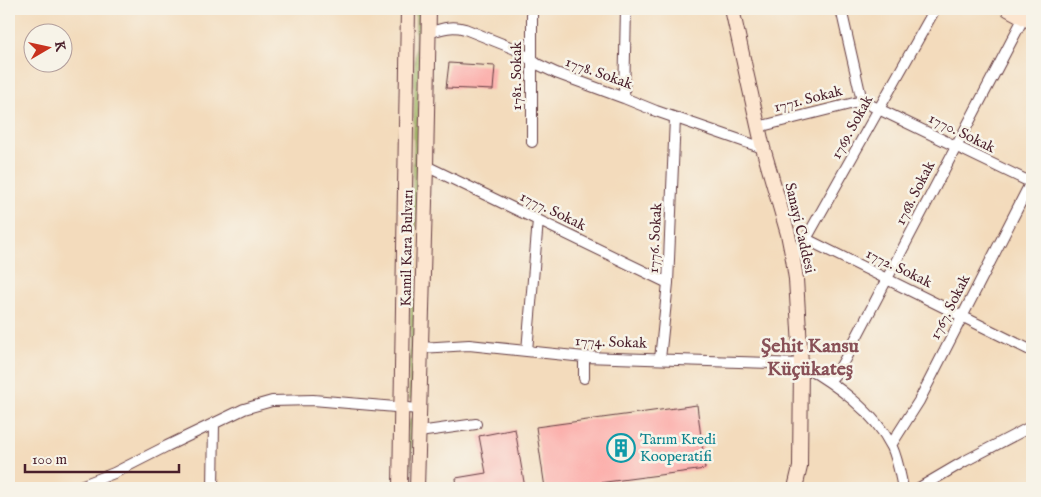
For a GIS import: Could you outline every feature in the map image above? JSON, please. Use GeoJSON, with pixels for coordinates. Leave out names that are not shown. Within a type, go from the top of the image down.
{"type":"FeatureCollection","features":[{"type":"Feature","properties":{"kind":"main road","name":"Kamil Kara Bulvarı"},"geometry":{"type":"LineString","coordinates":[[400,488],[408,9]]}},
{"type":"Feature","properties":{"kind":"main road","name":"Kamil Kara Bulvarı"},"geometry":{"type":"LineString","coordinates":[[417,488],[426,166],[428,9]]}},
{"type":"Feature","properties":{"kind":"main road","name":"Sanayi Caddesi"},"geometry":{"type":"LineString","coordinates":[[732,9],[763,148],[788,234],[797,288],[801,364],[800,467],[795,488]]}},
{"type":"Feature","properties":{"kind":"main road"},"geometry":{"type":"LineString","coordinates":[[1008,9],[1030,14]]}},
{"type":"Feature","properties":{"kind":"street","name":"1781. Sokak"},"geometry":{"type":"LineString","coordinates":[[532,9],[532,142]]}},
{"type":"Feature","properties":{"kind":"street"},"geometry":{"type":"LineString","coordinates":[[624,98],[626,9]]}},
{"type":"Feature","properties":{"kind":"street","name":"1771. Sokak"},"geometry":{"type":"LineString","coordinates":[[758,127],[862,101],[841,9]]}},
{"type":"Feature","properties":{"kind":"street","name":"1769. Sokak"},"geometry":{"type":"LineString","coordinates":[[793,259],[935,9]]}},
{"type":"Feature","properties":{"kind":"street","name":"1768. Sokak"},"geometry":{"type":"LineString","coordinates":[[830,380],[842,366],[956,146],[1030,14]]}},
{"type":"Feature","properties":{"kind":"street","name":"1778. Sokak"},"geometry":{"type":"LineString","coordinates":[[428,33],[444,28],[458,27],[509,46],[537,64],[556,73],[675,118],[763,148]]}},
{"type":"Feature","properties":{"kind":"street","name":"1770. Sokak"},"geometry":{"type":"LineString","coordinates":[[862,101],[1032,182]]}},
{"type":"Feature","properties":{"kind":"street","name":"1776. Sokak"},"geometry":{"type":"LineString","coordinates":[[660,359],[668,283],[675,118]]}},
{"type":"Feature","properties":{"kind":"street","name":"1777. Sokak"},"geometry":{"type":"LineString","coordinates":[[426,166],[668,283]]}},
{"type":"Feature","properties":{"kind":"street","name":"1767. Sokak"},"geometry":{"type":"LineString","coordinates":[[891,445],[919,402],[1032,182]]}},
{"type":"Feature","properties":{"kind":"street"},"geometry":{"type":"LineString","coordinates":[[527,351],[538,220]]}},
{"type":"Feature","properties":{"kind":"street","name":"1772. Sokak"},"geometry":{"type":"LineString","coordinates":[[806,239],[1032,349]]}},
{"type":"Feature","properties":{"kind":"street","name":"1774. Sokak"},"geometry":{"type":"LineString","coordinates":[[421,348],[469,345],[584,357],[801,364]]}},
{"type":"Feature","properties":{"kind":"street"},"geometry":{"type":"LineString","coordinates":[[584,357],[584,378]]}},
{"type":"Feature","properties":{"kind":"street"},"geometry":{"type":"LineString","coordinates":[[801,364],[830,380],[876,423],[891,445],[903,488]]}},
{"type":"Feature","properties":{"kind":"street"},"geometry":{"type":"LineString","coordinates":[[76,488],[114,473],[244,409],[272,401],[313,400],[419,409]]}},
{"type":"Feature","properties":{"kind":"street"},"geometry":{"type":"LineString","coordinates":[[213,488],[214,423]]}},
{"type":"Feature","properties":{"kind":"street"},"geometry":{"type":"LineString","coordinates":[[418,432],[476,424]]}},
{"type":"Feature","properties":{"kind":"street"},"geometry":{"type":"LineString","coordinates":[[919,488],[932,485],[980,453],[1032,426]]}},
{"type":"Feature","properties":{"kind":"green space"},"geometry":{"type":"Polygon","coordinates":[[[416,9],[420,9],[413,399],[409,399],[416,9]]]}},
{"type":"Feature","properties":{"kind":"green space"},"geometry":{"type":"Polygon","coordinates":[[[412,418],[410,488],[406,488],[408,422],[412,418]]]}},
{"type":"Feature","properties":{"kind":"building"},"geometry":{"type":"Polygon","coordinates":[[[449,63],[495,66],[493,90],[446,88],[449,63]]]}},
{"type":"Feature","properties":{"kind":"building","name":"Tarım Kredi Kooperatifi"},"geometry":{"type":"Polygon","coordinates":[[[697,405],[705,469],[560,488],[545,488],[536,427],[697,405]]]}},
{"type":"Feature","properties":{"kind":"building"},"geometry":{"type":"Polygon","coordinates":[[[515,429],[525,488],[457,488],[456,478],[486,473],[479,436],[515,429]]]}},
{"type":"Feature","properties":{"kind":"place","name":"Tarım Kredi Kooperatifi"},"geometry":{"type":"Point","coordinates":[621,448]}},
{"type":"Feature","properties":{"kind":"district","name":"Şehit Kansu Küçükateş"},"geometry":{"type":"Point","coordinates":[810,358]}}]}
